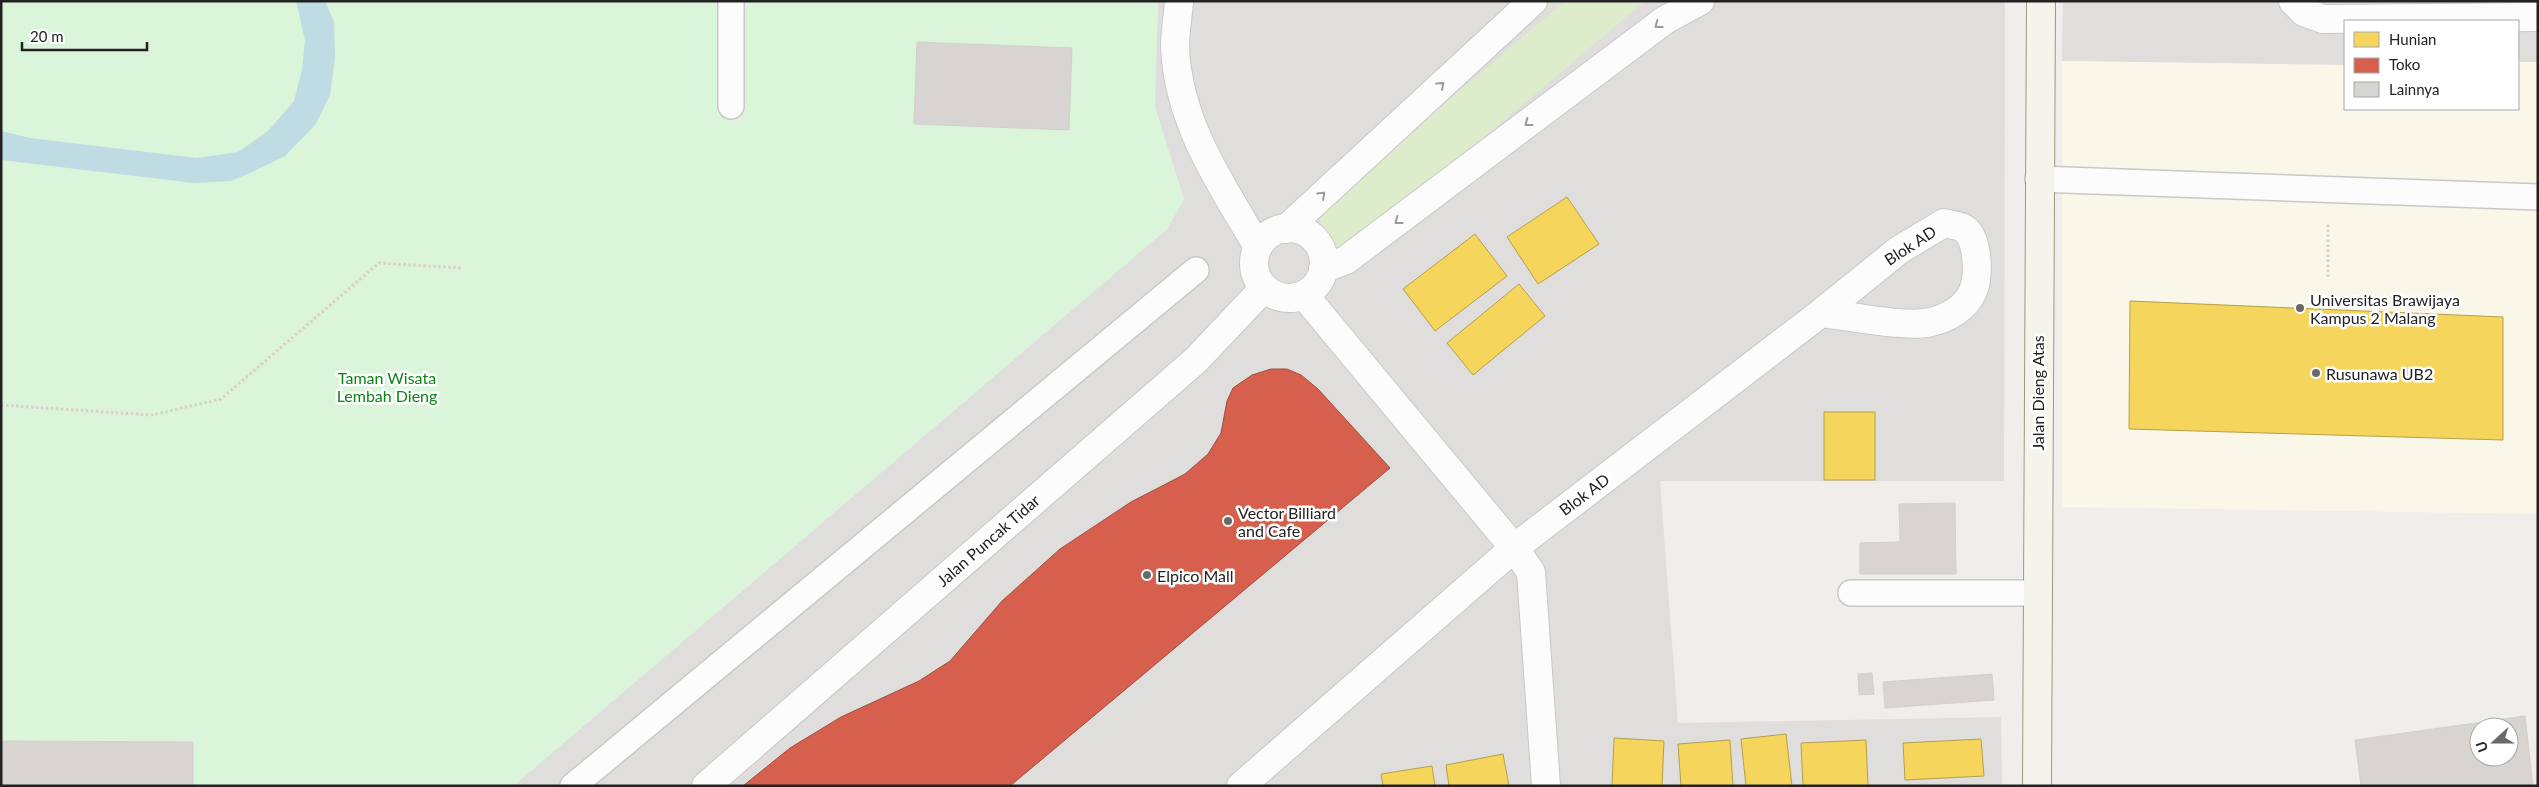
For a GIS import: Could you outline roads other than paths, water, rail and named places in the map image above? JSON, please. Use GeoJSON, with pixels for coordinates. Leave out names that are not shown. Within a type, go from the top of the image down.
{"type":"FeatureCollection","features":[{"type":"Feature","properties":{"kind":"street"},"geometry":{"type":"LineString","coordinates":[[1179,1],[1175,47],[1184,106],[1203,153],[1258,247]]}},
{"type":"Feature","properties":{"kind":"street"},"geometry":{"type":"LineString","coordinates":[[1286,229],[1533,1]]}},
{"type":"Feature","properties":{"kind":"street"},"geometry":{"type":"LineString","coordinates":[[1324,269],[1346,260],[1665,20],[1700,1]]}},
{"type":"Feature","properties":{"kind":"street","name":"Jalan Dieng Atas"},"geometry":{"type":"LineString","coordinates":[[2037,786],[2038,179],[2041,1]]}},
{"type":"Feature","properties":{"kind":"street"},"geometry":{"type":"LineString","coordinates":[[2293,1],[2304,12],[2323,19],[2531,12]]}},
{"type":"Feature","properties":{"kind":"street","name":"Blok AD"},"geometry":{"type":"LineString","coordinates":[[1241,786],[1514,548],[1822,313],[1899,250],[1927,232],[1944,224],[1963,228],[1974,239],[1977,262],[1972,292],[1956,313],[1930,322],[1894,322],[1822,313]]}},
{"type":"Feature","properties":{"kind":"street"},"geometry":{"type":"LineString","coordinates":[[1286,229],[1307,233],[1321,249],[1324,269],[1320,280],[1304,295],[1283,298],[1264,288],[1254,269],[1254,258],[1258,247],[1275,231],[1286,229]]}},
{"type":"Feature","properties":{"kind":"street","name":"Jalan Puncak Tidar"},"geometry":{"type":"LineString","coordinates":[[706,786],[1196,360],[1264,288]]}},
{"type":"Feature","properties":{"kind":"street"},"geometry":{"type":"LineString","coordinates":[[1304,295],[1482,512],[1514,548],[1531,572],[1546,786]]}},
{"type":"Feature","properties":{"kind":"lane"},"geometry":{"type":"LineString","coordinates":[[731,1],[732,106]]}},
{"type":"Feature","properties":{"kind":"lane"},"geometry":{"type":"LineString","coordinates":[[2038,179],[2538,197]]}},
{"type":"Feature","properties":{"kind":"lane"},"geometry":{"type":"LineString","coordinates":[[573,786],[1196,270]]}},
{"type":"Feature","properties":{"kind":"lane"},"geometry":{"type":"LineString","coordinates":[[1851,593],[2036,593]]}},
{"type":"Feature","properties":{"kind":"water"},"geometry":{"type":"Polygon","coordinates":[[[296,1],[325,1],[334,22],[335,58],[330,95],[316,124],[285,156],[231,181],[194,183],[1,160],[1,131],[30,138],[197,158],[238,152],[268,131],[294,101],[302,70],[305,40],[296,1]]]}},
{"type":"Feature","properties":{"kind":"place","name":"Universitas Brawijaya Kampus 2 Malang"},"geometry":{"type":"Point","coordinates":[2300,308]}},
{"type":"Feature","properties":{"kind":"place","name":"Rusunawa UB2"},"geometry":{"type":"Point","coordinates":[2316,373]}},
{"type":"Feature","properties":{"kind":"place","name":"Vector Billiard and Cafe"},"geometry":{"type":"Point","coordinates":[1228,521]}},
{"type":"Feature","properties":{"kind":"place","name":"Elpico Mall"},"geometry":{"type":"Point","coordinates":[1147,575]}},
{"type":"Feature","properties":{"kind":"park label","name":"Taman Wisata Lembah Dieng"},"geometry":{"type":"Point","coordinates":[387,386]}}]}
